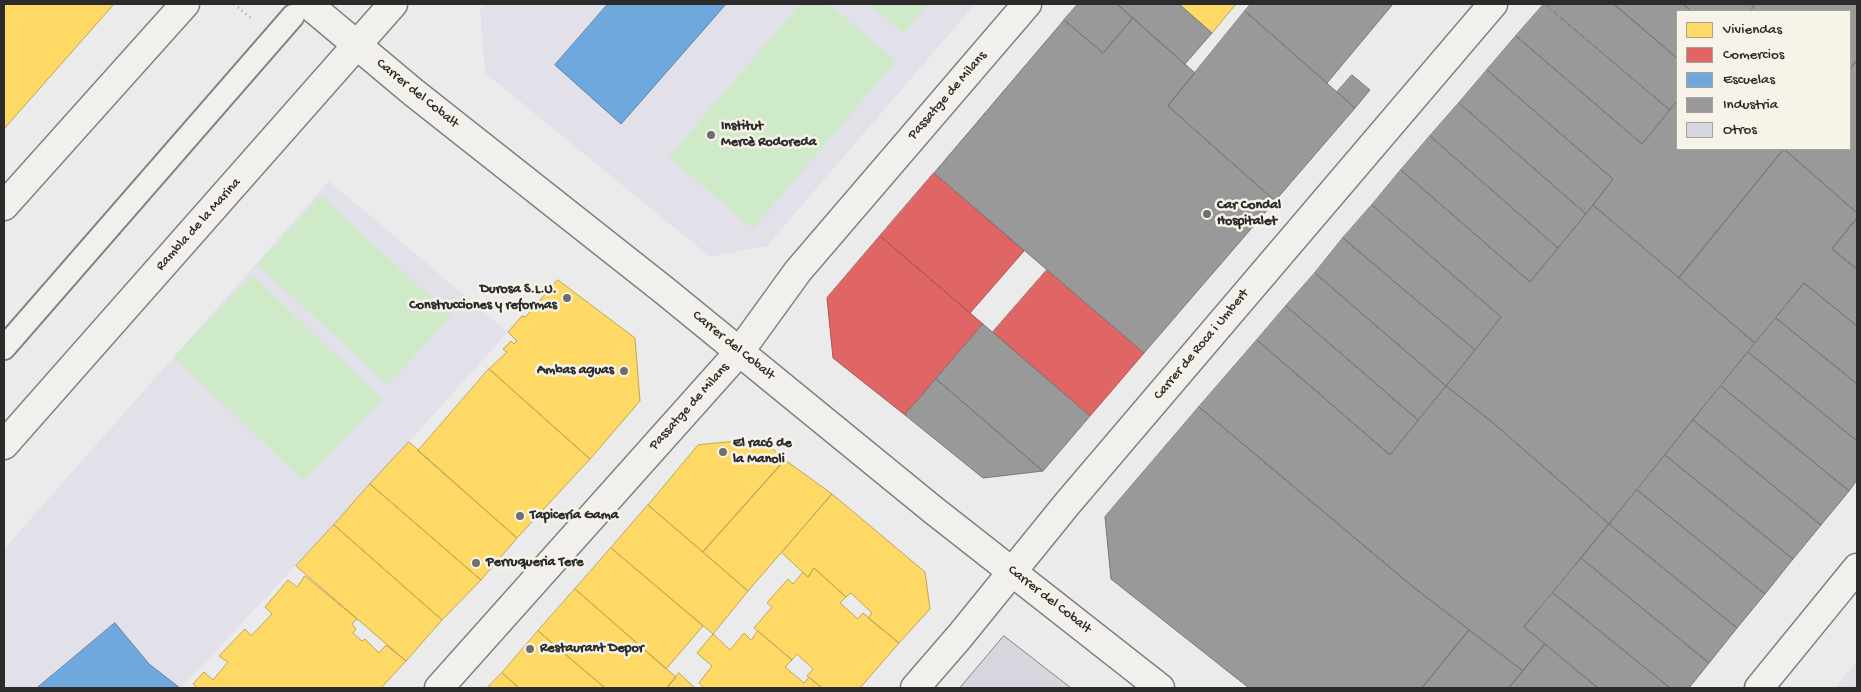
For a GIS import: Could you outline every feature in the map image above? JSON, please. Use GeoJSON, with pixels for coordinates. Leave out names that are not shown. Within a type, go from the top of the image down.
{"type":"FeatureCollection","features":[{"type":"Feature","properties":{"kind":"street"},"geometry":{"type":"LineString","coordinates":[[4,206],[185,4]]}},
{"type":"Feature","properties":{"kind":"street","name":"Rambla de la Marina"},"geometry":{"type":"LineString","coordinates":[[4,445],[394,4]]}},
{"type":"Feature","properties":{"kind":"street","name":"Passatge de Milans"},"geometry":{"type":"LineString","coordinates":[[440,688],[740,351],[798,271],[1027,4]]}},
{"type":"Feature","properties":{"kind":"street","name":"Carrer de Roca i Umbert"},"geometry":{"type":"LineString","coordinates":[[915,688],[960,636],[1067,504],[1493,4]]}},
{"type":"Feature","properties":{"kind":"street"},"geometry":{"type":"LineString","coordinates":[[4,348],[301,10]]}},
{"type":"Feature","properties":{"kind":"street","name":"Carrer del Cobalt"},"geometry":{"type":"LineString","coordinates":[[301,10],[356,45],[740,351],[932,510],[1160,688]]}},
{"type":"Feature","properties":{"kind":"street"},"geometry":{"type":"LineString","coordinates":[[1759,688],[1857,568]]}},
{"type":"Feature","properties":{"kind":"shaded area","name":"Institut Mercè Rodoreda"},"geometry":{"type":"Polygon","coordinates":[[[484,4],[975,4],[767,246],[710,257],[485,73],[480,9],[484,4]]]}},
{"type":"Feature","properties":{"kind":"shaded area"},"geometry":{"type":"Polygon","coordinates":[[[329,181],[508,332],[334,525],[181,688],[4,688],[4,549],[329,181]]]}},
{"type":"Feature","properties":{"kind":"shaded area"},"geometry":{"type":"Polygon","coordinates":[[[1857,661],[1857,688],[1835,688],[1857,661]]]}},
{"type":"Feature","properties":{"kind":"green space"},"geometry":{"type":"Polygon","coordinates":[[[800,4],[829,4],[896,61],[753,229],[669,157],[800,4]]]}},
{"type":"Feature","properties":{"kind":"green space"},"geometry":{"type":"Polygon","coordinates":[[[869,4],[928,4],[903,33],[869,4]]]}},
{"type":"Feature","properties":{"kind":"green space"},"geometry":{"type":"Polygon","coordinates":[[[321,196],[451,316],[388,385],[257,264],[321,196]]]}},
{"type":"Feature","properties":{"kind":"green space"},"geometry":{"type":"Polygon","coordinates":[[[252,275],[382,399],[304,481],[174,357],[252,275]]]}},
{"type":"Feature","properties":{"kind":"building: Viviendas"},"geometry":{"type":"Polygon","coordinates":[[[4,4],[114,4],[4,129],[4,4]]]}},
{"type":"Feature","properties":{"kind":"building: Viviendas"},"geometry":{"type":"Polygon","coordinates":[[[1179,4],[1236,4],[1212,33],[1179,4]]]}},
{"type":"Feature","properties":{"kind":"building: Viviendas"},"geometry":{"type":"Polygon","coordinates":[[[558,280],[635,338],[640,401],[590,459],[489,369],[507,352],[503,349],[511,341],[514,344],[517,341],[508,332],[522,316],[525,317],[558,280]]]}},
{"type":"Feature","properties":{"kind":"building: Viviendas"},"geometry":{"type":"Polygon","coordinates":[[[489,369],[590,459],[517,538],[418,451],[489,369]]]}},
{"type":"Feature","properties":{"kind":"building: Viviendas"},"geometry":{"type":"Polygon","coordinates":[[[762,439],[785,460],[703,552],[648,505],[698,445],[762,439]]]}},
{"type":"Feature","properties":{"kind":"building: Viviendas"},"geometry":{"type":"Polygon","coordinates":[[[409,442],[517,538],[481,580],[370,484],[409,442]]]}},
{"type":"Feature","properties":{"kind":"building: Viviendas"},"geometry":{"type":"Polygon","coordinates":[[[785,460],[832,494],[748,591],[703,552],[785,460]]]}},
{"type":"Feature","properties":{"kind":"building: Viviendas"},"geometry":{"type":"Polygon","coordinates":[[[370,484],[481,580],[442,620],[334,525],[370,484]]]}},
{"type":"Feature","properties":{"kind":"building: Viviendas"},"geometry":{"type":"Polygon","coordinates":[[[832,494],[925,572],[930,609],[899,643],[868,618],[872,613],[851,593],[846,597],[814,568],[808,577],[782,553],[832,494]]]}},
{"type":"Feature","properties":{"kind":"building: Viviendas"},"geometry":{"type":"Polygon","coordinates":[[[648,505],[748,591],[713,634],[611,548],[648,505]]]}},
{"type":"Feature","properties":{"kind":"building: Viviendas"},"geometry":{"type":"Polygon","coordinates":[[[334,525],[442,620],[406,661],[296,566],[334,525]]]}},
{"type":"Feature","properties":{"kind":"building: Viviendas"},"geometry":{"type":"Polygon","coordinates":[[[611,548],[703,626],[666,669],[575,589],[611,548]]]}},
{"type":"Feature","properties":{"kind":"building: Viviendas"},"geometry":{"type":"Polygon","coordinates":[[[814,568],[846,597],[840,603],[858,619],[863,613],[899,643],[860,688],[822,688],[807,676],[813,669],[797,654],[792,660],[754,628],[772,607],[767,603],[788,579],[793,584],[803,572],[808,577],[814,568]]]}},
{"type":"Feature","properties":{"kind":"building: Viviendas"},"geometry":{"type":"Polygon","coordinates":[[[305,576],[357,619],[352,624],[356,629],[353,633],[362,641],[365,639],[379,653],[386,645],[406,661],[381,688],[197,688],[193,684],[204,672],[213,680],[228,662],[219,656],[245,629],[251,636],[272,614],[265,607],[288,580],[297,587],[305,576]]]}},
{"type":"Feature","properties":{"kind":"building: Viviendas"},"geometry":{"type":"Polygon","coordinates":[[[575,589],[676,677],[667,688],[605,688],[538,631],[575,589]]]}},
{"type":"Feature","properties":{"kind":"building: Viviendas"},"geometry":{"type":"Polygon","coordinates":[[[538,631],[605,688],[519,688],[502,673],[538,631]]]}},
{"type":"Feature","properties":{"kind":"building: Viviendas"},"geometry":{"type":"Polygon","coordinates":[[[758,631],[792,660],[785,667],[804,683],[809,677],[822,688],[704,688],[699,683],[712,666],[697,653],[713,634],[730,650],[744,633],[751,640],[758,631]]]}},
{"type":"Feature","properties":{"kind":"building: Viviendas"},"geometry":{"type":"Polygon","coordinates":[[[502,673],[519,688],[487,688],[502,673]]]}},
{"type":"Feature","properties":{"kind":"building: Viviendas"},"geometry":{"type":"Polygon","coordinates":[[[679,673],[695,688],[667,688],[679,673]]]}},
{"type":"Feature","properties":{"kind":"building: Comercios"},"geometry":{"type":"Polygon","coordinates":[[[934,173],[1024,251],[970,313],[880,236],[934,173]]]}},
{"type":"Feature","properties":{"kind":"building: Comercios"},"geometry":{"type":"Polygon","coordinates":[[[880,236],[983,324],[905,415],[833,358],[827,298],[880,236]]]}},
{"type":"Feature","properties":{"kind":"building: Comercios"},"geometry":{"type":"Polygon","coordinates":[[[1047,270],[1144,353],[1090,416],[993,332],[1047,270]]]}},
{"type":"Feature","properties":{"kind":"building: Escuelas"},"geometry":{"type":"Polygon","coordinates":[[[608,4],[726,4],[621,124],[555,65],[608,4]]]}},
{"type":"Feature","properties":{"kind":"building: Escuelas"},"geometry":{"type":"Polygon","coordinates":[[[115,623],[149,664],[180,688],[37,688],[115,623]]]}},
{"type":"Feature","properties":{"kind":"building: Industria"},"geometry":{"type":"Polygon","coordinates":[[[1078,4],[1117,4],[1133,18],[1103,53],[1064,20],[1078,4]]]}},
{"type":"Feature","properties":{"kind":"building: Industria"},"geometry":{"type":"Polygon","coordinates":[[[1117,4],[1179,4],[1212,33],[1185,64],[1117,4]]]}},
{"type":"Feature","properties":{"kind":"building: Industria"},"geometry":{"type":"Polygon","coordinates":[[[1251,4],[1393,4],[1327,83],[1245,11],[1251,4]]]}},
{"type":"Feature","properties":{"kind":"building: Industria"},"geometry":{"type":"Polygon","coordinates":[[[1544,4],[1670,110],[1642,144],[1516,36],[1544,4]]]}},
{"type":"Feature","properties":{"kind":"building: Industria"},"geometry":{"type":"Polygon","coordinates":[[[1546,4],[1614,4],[1676,57],[1676,102],[1670,110],[1546,4]]]}},
{"type":"Feature","properties":{"kind":"building: Industria"},"geometry":{"type":"Polygon","coordinates":[[[1614,4],[1683,4],[1690,10],[1676,10],[1676,57],[1614,4]]]}},
{"type":"Feature","properties":{"kind":"building: Industria"},"geometry":{"type":"Polygon","coordinates":[[[1683,4],[1750,4],[1754,7],[1751,10],[1690,10],[1683,4]]]}},
{"type":"Feature","properties":{"kind":"building: Industria"},"geometry":{"type":"Polygon","coordinates":[[[1750,4],[1857,4],[1857,60],[1851,68],[1851,10],[1751,10],[1754,7],[1750,4]]]}},
{"type":"Feature","properties":{"kind":"building: Industria"},"geometry":{"type":"Polygon","coordinates":[[[1245,11],[1355,108],[1275,201],[1168,106],[1245,11]]]}},
{"type":"Feature","properties":{"kind":"building: Industria"},"geometry":{"type":"Polygon","coordinates":[[[1133,18],[1195,73],[1168,106],[1275,201],[1144,353],[934,173],[1064,20],[1103,53],[1133,18]]]}},
{"type":"Feature","properties":{"kind":"building: Industria"},"geometry":{"type":"Polygon","coordinates":[[[1516,36],[1642,144],[1676,102],[1676,150],[1783,150],[1679,278],[1593,205],[1613,179],[1487,70],[1516,36]]]}},
{"type":"Feature","properties":{"kind":"building: Industria"},"geometry":{"type":"Polygon","coordinates":[[[1857,60],[1857,213],[1785,150],[1851,150],[1851,68],[1857,60]]]}},
{"type":"Feature","properties":{"kind":"building: Industria"},"geometry":{"type":"Polygon","coordinates":[[[1487,70],[1613,179],[1586,214],[1459,103],[1487,70]]]}},
{"type":"Feature","properties":{"kind":"building: Industria"},"geometry":{"type":"Polygon","coordinates":[[[1352,75],[1370,90],[1355,108],[1337,92],[1352,75]]]}},
{"type":"Feature","properties":{"kind":"building: Industria"},"geometry":{"type":"Polygon","coordinates":[[[1459,103],[1586,214],[1558,248],[1430,136],[1459,103]]]}},
{"type":"Feature","properties":{"kind":"building: Industria"},"geometry":{"type":"Polygon","coordinates":[[[1430,136],[1558,248],[1530,282],[1401,170],[1430,136]]]}},
{"type":"Feature","properties":{"kind":"building: Industria"},"geometry":{"type":"Polygon","coordinates":[[[1783,150],[1857,213],[1857,218],[1832,249],[1857,269],[1857,326],[1804,283],[1755,343],[1679,278],[1783,150]]]}},
{"type":"Feature","properties":{"kind":"building: Industria"},"geometry":{"type":"Polygon","coordinates":[[[1401,170],[1530,282],[1593,205],[1755,343],[1609,524],[1492,422],[1446,386],[1501,317],[1372,205],[1401,170]]]}},
{"type":"Feature","properties":{"kind":"building: Industria"},"geometry":{"type":"Polygon","coordinates":[[[1372,205],[1501,317],[1475,350],[1343,238],[1372,205]]]}},
{"type":"Feature","properties":{"kind":"building: Industria"},"geometry":{"type":"Polygon","coordinates":[[[1857,218],[1857,269],[1832,249],[1857,218]]]}},
{"type":"Feature","properties":{"kind":"building: Industria"},"geometry":{"type":"Polygon","coordinates":[[[1343,238],[1475,350],[1446,386],[1315,273],[1343,238]]]}},
{"type":"Feature","properties":{"kind":"building: Industria"},"geometry":{"type":"Polygon","coordinates":[[[1315,273],[1446,386],[1418,420],[1286,306],[1315,273]]]}},
{"type":"Feature","properties":{"kind":"building: Industria"},"geometry":{"type":"Polygon","coordinates":[[[1804,283],[1857,326],[1857,384],[1776,318],[1804,283]]]}},
{"type":"Feature","properties":{"kind":"building: Industria"},"geometry":{"type":"Polygon","coordinates":[[[1286,306],[1418,420],[1390,455],[1257,340],[1286,306]]]}},
{"type":"Feature","properties":{"kind":"building: Industria"},"geometry":{"type":"Polygon","coordinates":[[[1776,318],[1857,384],[1857,441],[1748,352],[1776,318]]]}},
{"type":"Feature","properties":{"kind":"building: Industria"},"geometry":{"type":"Polygon","coordinates":[[[983,324],[1090,416],[1043,471],[936,379],[983,324]]]}},
{"type":"Feature","properties":{"kind":"building: Industria"},"geometry":{"type":"Polygon","coordinates":[[[1257,340],[1390,455],[1446,386],[1492,422],[1609,524],[1524,627],[1545,644],[1523,671],[1412,586],[1199,407],[1257,340]]]}},
{"type":"Feature","properties":{"kind":"building: Industria"},"geometry":{"type":"Polygon","coordinates":[[[1748,352],[1857,441],[1857,480],[1849,491],[1721,386],[1748,352]]]}},
{"type":"Feature","properties":{"kind":"building: Industria"},"geometry":{"type":"Polygon","coordinates":[[[936,379],[1043,471],[983,478],[905,415],[936,379]]]}},
{"type":"Feature","properties":{"kind":"building: Industria"},"geometry":{"type":"Polygon","coordinates":[[[1721,386],[1849,491],[1821,525],[1693,420],[1721,386]]]}},
{"type":"Feature","properties":{"kind":"building: Industria"},"geometry":{"type":"Polygon","coordinates":[[[1199,407],[1412,586],[1469,630],[1422,688],[1249,688],[1111,579],[1105,517],[1199,407]]]}},
{"type":"Feature","properties":{"kind":"building: Industria"},"geometry":{"type":"Polygon","coordinates":[[[1693,420],[1821,525],[1793,559],[1665,455],[1693,420]]]}},
{"type":"Feature","properties":{"kind":"building: Industria"},"geometry":{"type":"Polygon","coordinates":[[[1665,455],[1793,559],[1765,594],[1637,490],[1665,455]]]}},
{"type":"Feature","properties":{"kind":"building: Industria"},"geometry":{"type":"Polygon","coordinates":[[[1637,490],[1765,594],[1737,628],[1609,524],[1637,490]]]}},
{"type":"Feature","properties":{"kind":"building: Industria"},"geometry":{"type":"Polygon","coordinates":[[[1609,524],[1737,628],[1709,663],[1581,558],[1609,524]]]}},
{"type":"Feature","properties":{"kind":"building: Industria"},"geometry":{"type":"Polygon","coordinates":[[[1581,558],[1709,663],[1689,688],[1670,688],[1553,593],[1581,558]]]}},
{"type":"Feature","properties":{"kind":"building: Industria"},"geometry":{"type":"Polygon","coordinates":[[[1553,593],[1670,688],[1598,688],[1524,627],[1553,593]]]}},
{"type":"Feature","properties":{"kind":"building: Industria"},"geometry":{"type":"Polygon","coordinates":[[[1469,630],[1523,671],[1509,688],[1422,688],[1469,630]]]}},
{"type":"Feature","properties":{"kind":"building: Industria"},"geometry":{"type":"Polygon","coordinates":[[[1545,644],[1598,688],[1509,688],[1545,644]]]}},
{"type":"Feature","properties":{"kind":"building: Otros"},"geometry":{"type":"Polygon","coordinates":[[[1004,636],[1071,688],[960,688],[1004,636]]]}},
{"type":"Feature","properties":{"kind":"place","name":"Institut Mercè Rodoreda"},"geometry":{"type":"Point","coordinates":[711,135]}},
{"type":"Feature","properties":{"kind":"place","name":"Car Condal Hospitalet"},"geometry":{"type":"Point","coordinates":[1207,214]}},
{"type":"Feature","properties":{"kind":"place","name":"Durosa S.L.U. Construcciones y reformas"},"geometry":{"type":"Point","coordinates":[567,298]}},
{"type":"Feature","properties":{"kind":"place","name":"Ambas aguas"},"geometry":{"type":"Point","coordinates":[624,371]}},
{"type":"Feature","properties":{"kind":"place","name":"El racó de la Manoli"},"geometry":{"type":"Point","coordinates":[723,452]}},
{"type":"Feature","properties":{"kind":"place","name":"Tapicería Gama"},"geometry":{"type":"Point","coordinates":[520,516]}},
{"type":"Feature","properties":{"kind":"place","name":"Perruqueria Tere"},"geometry":{"type":"Point","coordinates":[476,563]}},
{"type":"Feature","properties":{"kind":"place","name":"Restaurant Depor"},"geometry":{"type":"Point","coordinates":[530,649]}}]}
